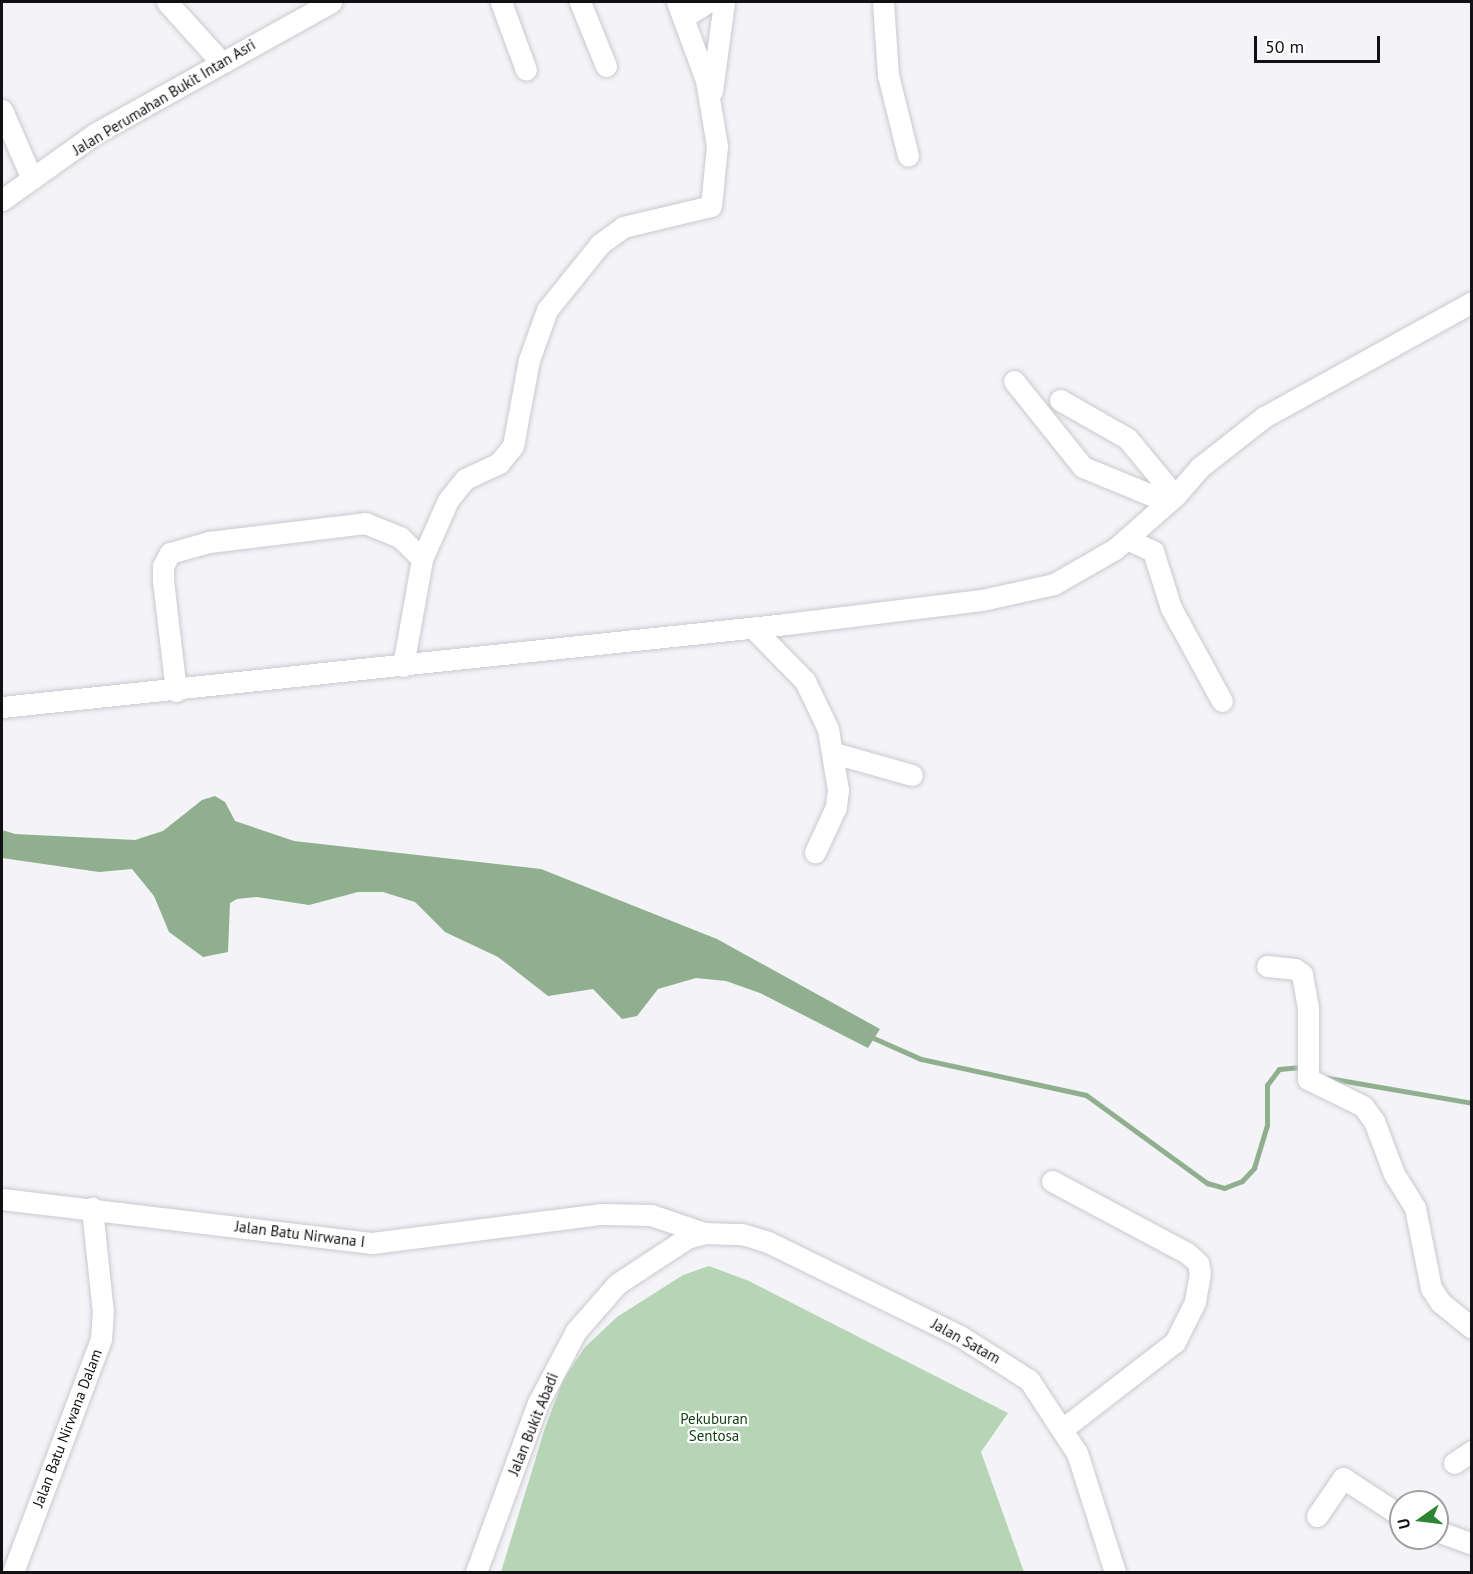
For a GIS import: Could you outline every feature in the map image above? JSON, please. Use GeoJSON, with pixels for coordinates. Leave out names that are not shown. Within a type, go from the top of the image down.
{"type":"FeatureCollection","features":[{"type":"Feature","properties":{"kind":"street"},"geometry":{"type":"LineString","coordinates":[[167,2],[221,62]]}},
{"type":"Feature","properties":{"kind":"street","name":"Jalan Perumahan Bukit Intan Asri"},"geometry":{"type":"LineString","coordinates":[[2,200],[96,133],[331,2]]}},
{"type":"Feature","properties":{"kind":"street"},"geometry":{"type":"LineString","coordinates":[[501,2],[526,70]]}},
{"type":"Feature","properties":{"kind":"street"},"geometry":{"type":"LineString","coordinates":[[580,2],[606,66]]}},
{"type":"Feature","properties":{"kind":"street"},"geometry":{"type":"LineString","coordinates":[[403,666],[422,559],[448,500],[465,479],[499,463],[513,446],[530,360],[547,310],[600,244],[622,227],[711,206],[717,146],[710,104],[680,10],[708,2]]}},
{"type":"Feature","properties":{"kind":"street"},"geometry":{"type":"LineString","coordinates":[[710,104],[724,2]]}},
{"type":"Feature","properties":{"kind":"street"},"geometry":{"type":"LineString","coordinates":[[883,2],[888,75],[909,156]]}},
{"type":"Feature","properties":{"kind":"street"},"geometry":{"type":"LineString","coordinates":[[2,110],[32,179]]}},
{"type":"Feature","properties":{"kind":"street"},"geometry":{"type":"LineString","coordinates":[[2,707],[176,691],[753,628],[982,600],[1054,584],[1127,538],[1172,499],[1199,468],[1264,417],[1472,302]]}},
{"type":"Feature","properties":{"kind":"street"},"geometry":{"type":"LineString","coordinates":[[1014,381],[1083,467],[1172,499]]}},
{"type":"Feature","properties":{"kind":"street"},"geometry":{"type":"LineString","coordinates":[[1059,400],[1127,438],[1172,499]]}},
{"type":"Feature","properties":{"kind":"street"},"geometry":{"type":"LineString","coordinates":[[176,691],[163,581],[163,566],[170,552],[209,542],[365,524],[400,537],[422,559]]}},
{"type":"Feature","properties":{"kind":"street"},"geometry":{"type":"LineString","coordinates":[[1127,538],[1154,550],[1172,608],[1222,701]]}},
{"type":"Feature","properties":{"kind":"street"},"geometry":{"type":"LineString","coordinates":[[753,628],[805,681],[820,705],[834,753],[836,807],[814,852]]}},
{"type":"Feature","properties":{"kind":"street"},"geometry":{"type":"LineString","coordinates":[[834,753],[912,775]]}},
{"type":"Feature","properties":{"kind":"street"},"geometry":{"type":"LineString","coordinates":[[1267,966],[1295,969],[1302,974],[1307,1064],[1314,1084],[1362,1106],[1374,1121],[1394,1174],[1415,1208],[1431,1288],[1440,1302],[1472,1328]]}},
{"type":"Feature","properties":{"kind":"street"},"geometry":{"type":"LineString","coordinates":[[1052,1181],[1187,1253],[1198,1263],[1200,1273],[1195,1302],[1175,1342],[1065,1427]]}},
{"type":"Feature","properties":{"kind":"street","name":"Jalan Batu Nirwana I"},"geometry":{"type":"LineString","coordinates":[[2,1199],[372,1243],[602,1214],[651,1215],[704,1233]]}},
{"type":"Feature","properties":{"kind":"street","name":"Jalan Batu Nirwana Dalam"},"geometry":{"type":"LineString","coordinates":[[13,1572],[101,1339],[104,1313],[92,1208]]}},
{"type":"Feature","properties":{"kind":"street","name":"Jalan Satam"},"geometry":{"type":"LineString","coordinates":[[704,1233],[742,1234],[768,1242],[960,1336],[1029,1380],[1065,1427],[1115,1572]]}},
{"type":"Feature","properties":{"kind":"street","name":"Jalan Bukit Abadi"},"geometry":{"type":"LineString","coordinates":[[476,1572],[538,1403],[576,1331],[617,1284],[687,1238],[704,1233]]}},
{"type":"Feature","properties":{"kind":"street"},"geometry":{"type":"LineString","coordinates":[[1454,1463],[1472,1451]]}},
{"type":"Feature","properties":{"kind":"street"},"geometry":{"type":"LineString","coordinates":[[1317,1516],[1343,1478],[1389,1508]]}},
{"type":"Feature","properties":{"kind":"street"},"geometry":{"type":"LineString","coordinates":[[1449,1536],[1472,1544]]}},
{"type":"Feature","properties":{"kind":"green space","name":"Pekuburan Sentosa"},"geometry":{"type":"Polygon","coordinates":[[[709,1266],[749,1281],[1008,1413],[981,1452],[1024,1572],[501,1572],[545,1428],[563,1380],[585,1347],[617,1317],[683,1275],[709,1266]]]}},
{"type":"Feature","properties":{"kind":"shaded area"},"geometry":{"type":"Polygon","coordinates":[[[215,796],[225,802],[235,821],[294,841],[541,869],[717,939],[880,1029],[868,1048],[760,993],[726,981],[696,978],[658,989],[637,1016],[622,1019],[593,989],[548,996],[498,957],[445,932],[415,902],[383,892],[358,892],[309,905],[257,897],[237,899],[230,903],[228,952],[203,957],[169,932],[154,896],[132,869],[99,872],[2,858],[2,830],[15,834],[135,840],[163,831],[202,800],[215,796]]]}},
{"type":"Feature","properties":{"kind":"waterway"},"geometry":{"type":"LineString","coordinates":[[869,1036],[921,1059],[1086,1095],[1207,1183],[1224,1188],[1242,1181],[1254,1168],[1267,1125],[1267,1085],[1279,1069],[1304,1067]]}},
{"type":"Feature","properties":{"kind":"waterway"},"geometry":{"type":"LineString","coordinates":[[1328,1078],[1472,1103]]}}]}
